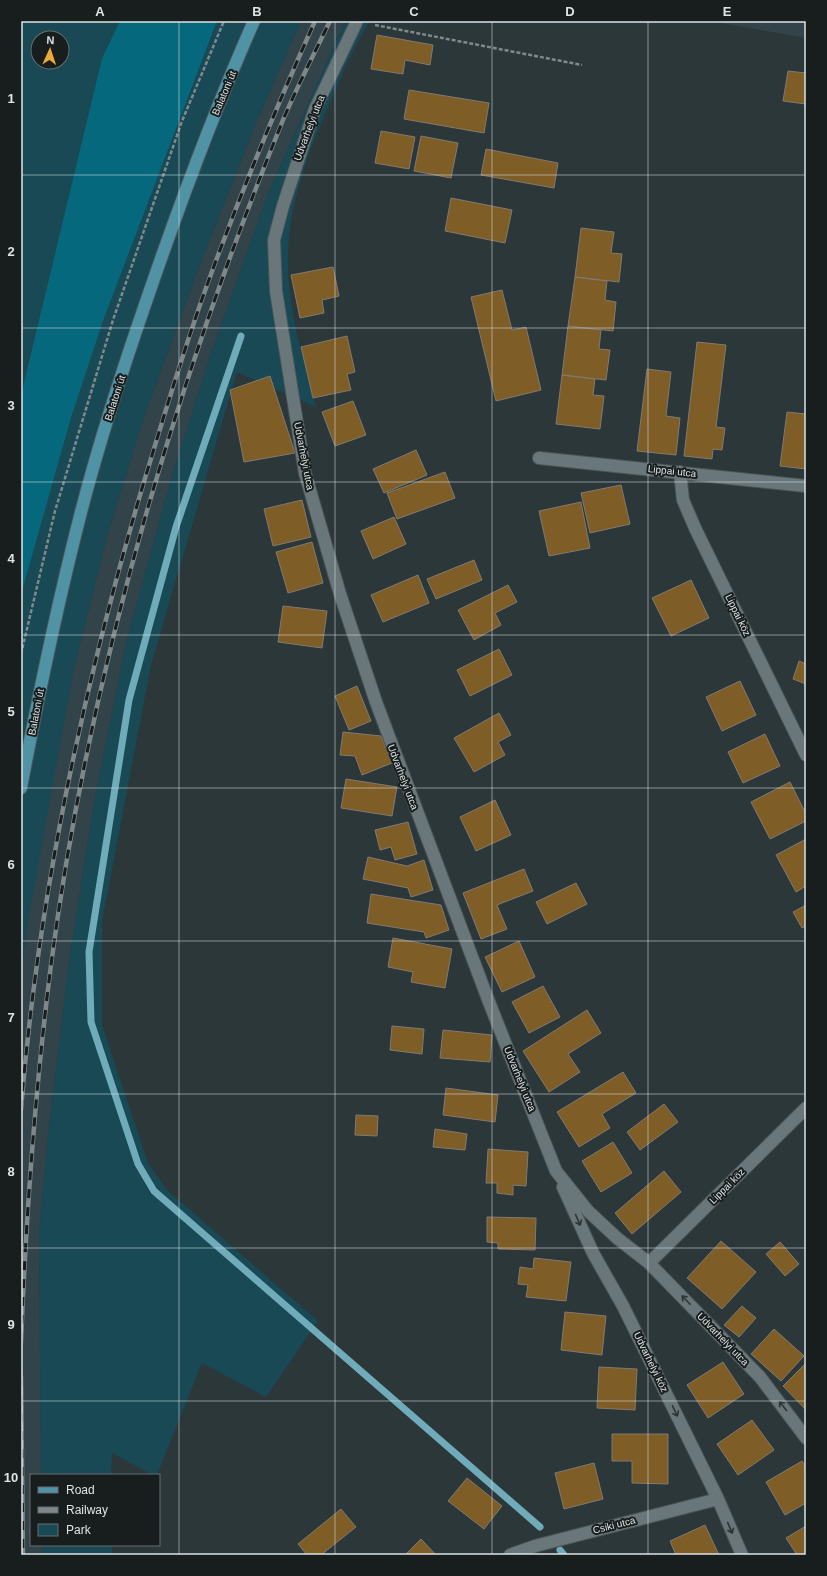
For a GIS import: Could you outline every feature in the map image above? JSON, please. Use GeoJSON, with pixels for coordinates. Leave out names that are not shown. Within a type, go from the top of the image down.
{"type":"FeatureCollection","features":[{"type":"Feature","properties":{"kind":"main road","name":"Balatoni út"},"geometry":{"type":"LineString","coordinates":[[21,788],[60,597],[80,515],[105,429],[168,238],[209,128],[254,21]]}},
{"type":"Feature","properties":{"kind":"street","name":"Udvarhelyi utca"},"geometry":{"type":"LineString","coordinates":[[357,21],[315,109],[283,206],[274,240],[276,291],[305,473],[340,594],[376,702],[489,1002],[556,1171],[588,1211],[617,1238],[649,1263],[760,1377],[806,1438]]}},
{"type":"Feature","properties":{"kind":"street","name":"Lippai utca"},"geometry":{"type":"LineString","coordinates":[[539,458],[806,486]]}},
{"type":"Feature","properties":{"kind":"street","name":"Lippai köz"},"geometry":{"type":"LineString","coordinates":[[680,472],[683,500],[695,528],[806,754]]}},
{"type":"Feature","properties":{"kind":"street","name":"Lippai köz"},"geometry":{"type":"LineString","coordinates":[[649,1263],[806,1108]]}},
{"type":"Feature","properties":{"kind":"street","name":"Udvarhelyi köz"},"geometry":{"type":"LineString","coordinates":[[556,1171],[593,1252],[623,1306],[718,1499],[742,1555]]}},
{"type":"Feature","properties":{"kind":"street","name":"Csiki utca"},"geometry":{"type":"LineString","coordinates":[[510,1555],[535,1546],[718,1499]]}},
{"type":"Feature","properties":{"kind":"path"},"geometry":{"type":"LineString","coordinates":[[21,654],[55,511],[113,320],[182,121],[224,21]]}},
{"type":"Feature","properties":{"kind":"path"},"geometry":{"type":"LineString","coordinates":[[357,21],[582,65]]}},
{"type":"Feature","properties":{"kind":"shaded area"},"geometry":{"type":"Polygon","coordinates":[[[120,21],[217,21],[103,321],[71,418],[21,595],[21,395],[102,58],[120,21]]]}},
{"type":"Feature","properties":{"kind":"shaded area"},"geometry":{"type":"Polygon","coordinates":[[[301,21],[345,21],[268,194],[211,353],[172,476],[126,643],[94,803],[70,955],[48,1135],[39,1233],[41,1474],[30,1474],[30,1546],[42,1546],[42,1555],[21,1555],[21,975],[26,932],[73,673],[107,536],[144,417],[197,272],[258,118],[301,21]]]}},
{"type":"Feature","properties":{"kind":"shaded area"},"geometry":{"type":"Polygon","coordinates":[[[710,21],[806,21],[806,38],[710,21]]]}},
{"type":"Feature","properties":{"kind":"green space"},"geometry":{"type":"Polygon","coordinates":[[[21,21],[120,21],[102,58],[21,395],[21,21]]]}},
{"type":"Feature","properties":{"kind":"green space"},"geometry":{"type":"Polygon","coordinates":[[[217,21],[301,21],[258,118],[197,272],[144,417],[107,536],[73,673],[26,932],[21,975],[21,595],[71,418],[103,321],[217,21]]]}},
{"type":"Feature","properties":{"kind":"green space"},"geometry":{"type":"Polygon","coordinates":[[[345,21],[370,21],[348,62],[314,142],[300,182],[291,222],[288,262],[291,299],[302,353],[316,407],[237,372],[151,665],[102,922],[102,1025],[148,1163],[167,1190],[318,1321],[266,1397],[202,1363],[157,1474],[151,1474],[112,1453],[111,1474],[41,1474],[39,1233],[48,1135],[70,955],[94,803],[126,643],[172,476],[211,353],[268,194],[345,21]]]}},
{"type":"Feature","properties":{"kind":"green space"},"geometry":{"type":"Polygon","coordinates":[[[42,1546],[112,1546],[112,1555],[42,1555],[42,1546]]]}},
{"type":"Feature","properties":{"kind":"building"},"geometry":{"type":"Polygon","coordinates":[[[377,35],[433,45],[430,65],[405,60],[403,74],[371,69],[377,35]]]}},
{"type":"Feature","properties":{"kind":"building"},"geometry":{"type":"Polygon","coordinates":[[[788,71],[806,73],[806,104],[783,101],[788,71]]]}},
{"type":"Feature","properties":{"kind":"building"},"geometry":{"type":"Polygon","coordinates":[[[409,90],[489,103],[484,133],[404,119],[409,90]]]}},
{"type":"Feature","properties":{"kind":"building"},"geometry":{"type":"Polygon","coordinates":[[[381,131],[415,137],[409,169],[375,163],[381,131]]]}},
{"type":"Feature","properties":{"kind":"building"},"geometry":{"type":"Polygon","coordinates":[[[421,136],[458,143],[451,178],[414,171],[421,136]]]}},
{"type":"Feature","properties":{"kind":"building"},"geometry":{"type":"Polygon","coordinates":[[[486,149],[558,163],[554,188],[481,175],[486,149]]]}},
{"type":"Feature","properties":{"kind":"building"},"geometry":{"type":"Polygon","coordinates":[[[451,198],[512,210],[505,243],[445,231],[451,198]]]}},
{"type":"Feature","properties":{"kind":"building"},"geometry":{"type":"Polygon","coordinates":[[[581,228],[614,232],[611,253],[622,254],[619,282],[575,277],[581,228]]]}},
{"type":"Feature","properties":{"kind":"building"},"geometry":{"type":"Polygon","coordinates":[[[333,267],[339,296],[322,300],[324,313],[300,318],[291,275],[333,267]]]}},
{"type":"Feature","properties":{"kind":"building"},"geometry":{"type":"Polygon","coordinates":[[[575,277],[607,281],[605,300],[616,302],[613,331],[568,326],[575,277]]]}},
{"type":"Feature","properties":{"kind":"building"},"geometry":{"type":"Polygon","coordinates":[[[502,290],[512,330],[526,327],[541,390],[496,401],[471,297],[502,290]]]}},
{"type":"Feature","properties":{"kind":"building"},"geometry":{"type":"Polygon","coordinates":[[[568,326],[601,330],[599,349],[610,350],[606,380],[562,375],[568,326]]]}},
{"type":"Feature","properties":{"kind":"building"},"geometry":{"type":"Polygon","coordinates":[[[347,336],[355,372],[347,374],[351,390],[313,398],[301,347],[347,336]]]}},
{"type":"Feature","properties":{"kind":"building"},"geometry":{"type":"Polygon","coordinates":[[[697,342],[726,345],[716,427],[725,428],[722,450],[713,449],[712,459],[684,456],[697,342]]]}},
{"type":"Feature","properties":{"kind":"building"},"geometry":{"type":"Polygon","coordinates":[[[647,369],[671,372],[666,416],[680,418],[676,455],[637,451],[647,369]]]}},
{"type":"Feature","properties":{"kind":"building"},"geometry":{"type":"Polygon","coordinates":[[[562,375],[595,379],[593,395],[604,396],[600,429],[556,424],[562,375]]]}},
{"type":"Feature","properties":{"kind":"building"},"geometry":{"type":"Polygon","coordinates":[[[270,376],[295,453],[244,462],[230,390],[270,376]]]}},
{"type":"Feature","properties":{"kind":"building"},"geometry":{"type":"Polygon","coordinates":[[[353,401],[366,435],[335,446],[322,412],[353,401]]]}},
{"type":"Feature","properties":{"kind":"building"},"geometry":{"type":"Polygon","coordinates":[[[787,412],[806,414],[806,469],[780,466],[787,412]]]}},
{"type":"Feature","properties":{"kind":"building"},"geometry":{"type":"Polygon","coordinates":[[[416,450],[427,475],[384,493],[373,469],[416,450]]]}},
{"type":"Feature","properties":{"kind":"building"},"geometry":{"type":"Polygon","coordinates":[[[445,472],[455,498],[397,519],[387,493],[445,472]]]}},
{"type":"Feature","properties":{"kind":"building"},"geometry":{"type":"Polygon","coordinates":[[[621,485],[630,524],[590,533],[581,493],[621,485]]]}},
{"type":"Feature","properties":{"kind":"building"},"geometry":{"type":"Polygon","coordinates":[[[302,500],[311,537],[273,546],[264,509],[302,500]]]}},
{"type":"Feature","properties":{"kind":"building"},"geometry":{"type":"Polygon","coordinates":[[[581,502],[590,548],[549,556],[539,511],[581,502]]]}},
{"type":"Feature","properties":{"kind":"building"},"geometry":{"type":"Polygon","coordinates":[[[394,517],[406,544],[373,559],[361,531],[394,517]]]}},
{"type":"Feature","properties":{"kind":"building"},"geometry":{"type":"Polygon","coordinates":[[[312,542],[323,583],[288,593],[276,552],[312,542]]]}},
{"type":"Feature","properties":{"kind":"building"},"geometry":{"type":"Polygon","coordinates":[[[474,560],[482,580],[436,599],[427,579],[474,560]]]}},
{"type":"Feature","properties":{"kind":"building"},"geometry":{"type":"Polygon","coordinates":[[[418,575],[429,603],[383,622],[371,595],[418,575]]]}},
{"type":"Feature","properties":{"kind":"building"},"geometry":{"type":"Polygon","coordinates":[[[691,580],[709,618],[671,636],[652,598],[691,580]]]}},
{"type":"Feature","properties":{"kind":"building"},"geometry":{"type":"Polygon","coordinates":[[[508,585],[517,602],[495,613],[501,625],[474,640],[458,610],[508,585]]]}},
{"type":"Feature","properties":{"kind":"building"},"geometry":{"type":"Polygon","coordinates":[[[283,606],[327,611],[322,648],[278,642],[283,606]]]}},
{"type":"Feature","properties":{"kind":"building"},"geometry":{"type":"Polygon","coordinates":[[[499,649],[512,675],[470,696],[457,670],[499,649]]]}},
{"type":"Feature","properties":{"kind":"building"},"geometry":{"type":"Polygon","coordinates":[[[799,661],[806,664],[806,684],[793,679],[799,661]]]}},
{"type":"Feature","properties":{"kind":"building"},"geometry":{"type":"Polygon","coordinates":[[[740,681],[756,715],[722,731],[706,697],[740,681]]]}},
{"type":"Feature","properties":{"kind":"building"},"geometry":{"type":"Polygon","coordinates":[[[357,686],[371,721],[349,730],[335,696],[357,686]]]}},
{"type":"Feature","properties":{"kind":"building"},"geometry":{"type":"Polygon","coordinates":[[[499,713],[511,735],[498,742],[505,755],[474,772],[454,738],[499,713]]]}},
{"type":"Feature","properties":{"kind":"building"},"geometry":{"type":"Polygon","coordinates":[[[343,732],[381,736],[392,763],[362,775],[355,756],[340,755],[343,732]]]}},
{"type":"Feature","properties":{"kind":"building"},"geometry":{"type":"Polygon","coordinates":[[[765,734],[780,766],[743,783],[728,752],[765,734]]]}},
{"type":"Feature","properties":{"kind":"building"},"geometry":{"type":"Polygon","coordinates":[[[346,779],[397,787],[392,816],[341,808],[346,779]]]}},
{"type":"Feature","properties":{"kind":"building"},"geometry":{"type":"Polygon","coordinates":[[[790,782],[806,814],[806,821],[770,839],[751,802],[790,782]]]}},
{"type":"Feature","properties":{"kind":"building"},"geometry":{"type":"Polygon","coordinates":[[[495,800],[511,835],[476,851],[460,817],[495,800]]]}},
{"type":"Feature","properties":{"kind":"building"},"geometry":{"type":"Polygon","coordinates":[[[408,822],[417,854],[395,860],[391,847],[380,850],[375,830],[408,822]]]}},
{"type":"Feature","properties":{"kind":"building"},"geometry":{"type":"Polygon","coordinates":[[[806,839],[806,886],[796,892],[776,855],[806,839]]]}},
{"type":"Feature","properties":{"kind":"building"},"geometry":{"type":"Polygon","coordinates":[[[368,857],[407,866],[424,860],[433,890],[411,897],[408,888],[363,879],[368,857]]]}},
{"type":"Feature","properties":{"kind":"building"},"geometry":{"type":"Polygon","coordinates":[[[524,869],[533,891],[497,905],[507,929],[481,939],[463,893],[524,869]]]}},
{"type":"Feature","properties":{"kind":"building"},"geometry":{"type":"Polygon","coordinates":[[[576,883],[587,904],[547,924],[536,902],[576,883]]]}},
{"type":"Feature","properties":{"kind":"building"},"geometry":{"type":"Polygon","coordinates":[[[371,894],[441,905],[449,930],[426,938],[424,932],[367,923],[371,894]]]}},
{"type":"Feature","properties":{"kind":"building"},"geometry":{"type":"Polygon","coordinates":[[[806,905],[806,926],[802,928],[793,912],[806,905]]]}},
{"type":"Feature","properties":{"kind":"building"},"geometry":{"type":"Polygon","coordinates":[[[393,938],[452,949],[445,988],[411,982],[413,972],[388,967],[393,938]]]}},
{"type":"Feature","properties":{"kind":"building"},"geometry":{"type":"Polygon","coordinates":[[[519,941],[535,977],[502,992],[485,957],[519,941]]]}},
{"type":"Feature","properties":{"kind":"building"},"geometry":{"type":"Polygon","coordinates":[[[543,986],[560,1017],[529,1033],[512,1002],[543,986]]]}},
{"type":"Feature","properties":{"kind":"building"},"geometry":{"type":"Polygon","coordinates":[[[587,1010],[601,1033],[568,1054],[580,1072],[549,1092],[523,1051],[587,1010]]]}},
{"type":"Feature","properties":{"kind":"building"},"geometry":{"type":"Polygon","coordinates":[[[392,1026],[424,1029],[422,1054],[390,1050],[392,1026]]]}},
{"type":"Feature","properties":{"kind":"building"},"geometry":{"type":"Polygon","coordinates":[[[443,1030],[492,1035],[490,1062],[440,1058],[443,1030]]]}},
{"type":"Feature","properties":{"kind":"building"},"geometry":{"type":"Polygon","coordinates":[[[623,1072],[636,1093],[602,1114],[610,1128],[579,1147],[557,1112],[623,1072]]]}},
{"type":"Feature","properties":{"kind":"building"},"geometry":{"type":"Polygon","coordinates":[[[446,1088],[498,1095],[495,1122],[443,1115],[446,1088]]]}},
{"type":"Feature","properties":{"kind":"building"},"geometry":{"type":"Polygon","coordinates":[[[664,1104],[678,1122],[640,1150],[627,1132],[664,1104]]]}},
{"type":"Feature","properties":{"kind":"building"},"geometry":{"type":"Polygon","coordinates":[[[356,1115],[378,1116],[377,1136],[355,1135],[356,1115]]]}},
{"type":"Feature","properties":{"kind":"building"},"geometry":{"type":"Polygon","coordinates":[[[435,1129],[467,1134],[465,1150],[433,1147],[435,1129]]]}},
{"type":"Feature","properties":{"kind":"building"},"geometry":{"type":"Polygon","coordinates":[[[613,1142],[632,1173],[601,1192],[582,1161],[613,1142]]]}},
{"type":"Feature","properties":{"kind":"building"},"geometry":{"type":"Polygon","coordinates":[[[488,1149],[528,1152],[526,1186],[513,1185],[513,1195],[497,1193],[497,1183],[486,1183],[488,1149]]]}},
{"type":"Feature","properties":{"kind":"building"},"geometry":{"type":"Polygon","coordinates":[[[664,1171],[681,1192],[632,1234],[615,1213],[664,1171]]]}},
{"type":"Feature","properties":{"kind":"building"},"geometry":{"type":"Polygon","coordinates":[[[487,1217],[536,1218],[535,1250],[498,1249],[498,1243],[487,1242],[487,1217]]]}},
{"type":"Feature","properties":{"kind":"building"},"geometry":{"type":"Polygon","coordinates":[[[721,1241],[756,1272],[722,1309],[687,1278],[721,1241]]]}},
{"type":"Feature","properties":{"kind":"building"},"geometry":{"type":"Polygon","coordinates":[[[780,1242],[799,1264],[785,1276],[766,1254],[780,1242]]]}},
{"type":"Feature","properties":{"kind":"building"},"geometry":{"type":"Polygon","coordinates":[[[534,1258],[571,1262],[566,1301],[526,1297],[528,1285],[518,1284],[520,1267],[533,1269],[534,1258]]]}},
{"type":"Feature","properties":{"kind":"building"},"geometry":{"type":"Polygon","coordinates":[[[742,1306],[756,1318],[739,1337],[724,1325],[742,1306]]]}},
{"type":"Feature","properties":{"kind":"building"},"geometry":{"type":"Polygon","coordinates":[[[565,1312],[606,1316],[602,1355],[561,1350],[565,1312]]]}},
{"type":"Feature","properties":{"kind":"building"},"geometry":{"type":"Polygon","coordinates":[[[774,1329],[804,1356],[781,1381],[751,1354],[774,1329]]]}},
{"type":"Feature","properties":{"kind":"building"},"geometry":{"type":"Polygon","coordinates":[[[723,1362],[744,1394],[708,1418],[687,1385],[723,1362]]]}},
{"type":"Feature","properties":{"kind":"building"},"geometry":{"type":"Polygon","coordinates":[[[806,1363],[806,1410],[783,1386],[806,1363]]]}},
{"type":"Feature","properties":{"kind":"building"},"geometry":{"type":"Polygon","coordinates":[[[599,1367],[637,1369],[635,1410],[597,1408],[599,1367]]]}},
{"type":"Feature","properties":{"kind":"building"},"geometry":{"type":"Polygon","coordinates":[[[752,1420],[774,1450],[738,1475],[717,1444],[752,1420]]]}},
{"type":"Feature","properties":{"kind":"building"},"geometry":{"type":"Polygon","coordinates":[[[612,1434],[668,1434],[668,1484],[632,1483],[632,1461],[612,1461],[612,1434]]]}},
{"type":"Feature","properties":{"kind":"building"},"geometry":{"type":"Polygon","coordinates":[[[802,1461],[806,1467],[806,1503],[785,1515],[766,1482],[802,1461]]]}},
{"type":"Feature","properties":{"kind":"building"},"geometry":{"type":"Polygon","coordinates":[[[594,1463],[603,1499],[564,1509],[555,1473],[594,1463]]]}},
{"type":"Feature","properties":{"kind":"building"},"geometry":{"type":"Polygon","coordinates":[[[467,1478],[502,1506],[484,1529],[448,1501],[467,1478]]]}},
{"type":"Feature","properties":{"kind":"building"},"geometry":{"type":"Polygon","coordinates":[[[341,1509],[356,1527],[321,1555],[307,1555],[298,1544],[341,1509]]]}},
{"type":"Feature","properties":{"kind":"building"},"geometry":{"type":"Polygon","coordinates":[[[705,1525],[719,1555],[676,1555],[670,1541],[705,1525]]]}},
{"type":"Feature","properties":{"kind":"building"},"geometry":{"type":"Polygon","coordinates":[[[806,1526],[806,1555],[797,1555],[786,1538],[806,1526]]]}},
{"type":"Feature","properties":{"kind":"building"},"geometry":{"type":"Polygon","coordinates":[[[421,1539],[436,1555],[405,1555],[421,1539]]]}},
{"type":"Feature","properties":{"kind":"waterway"},"geometry":{"type":"LineString","coordinates":[[241,336],[176,527],[129,700],[89,952],[91,1022],[138,1164],[154,1191],[540,1527]]}},
{"type":"Feature","properties":{"kind":"waterway"},"geometry":{"type":"LineString","coordinates":[[560,1550],[564,1555]]}},
{"type":"Feature","properties":{"kind":"railway"},"geometry":{"type":"LineString","coordinates":[[21,1109],[29,1030],[51,872],[83,716],[121,561],[169,399],[207,286],[252,168],[315,21]]}},
{"type":"Feature","properties":{"kind":"railway"},"geometry":{"type":"LineString","coordinates":[[21,1342],[32,1153],[40,1059],[51,965],[67,857],[88,749],[112,642],[140,535],[171,430],[206,326],[243,222],[283,120],[330,21]]}},
{"type":"Feature","properties":{"kind":"railway"},"geometry":{"type":"LineString","coordinates":[[21,1377],[23,1555]]}}]}
